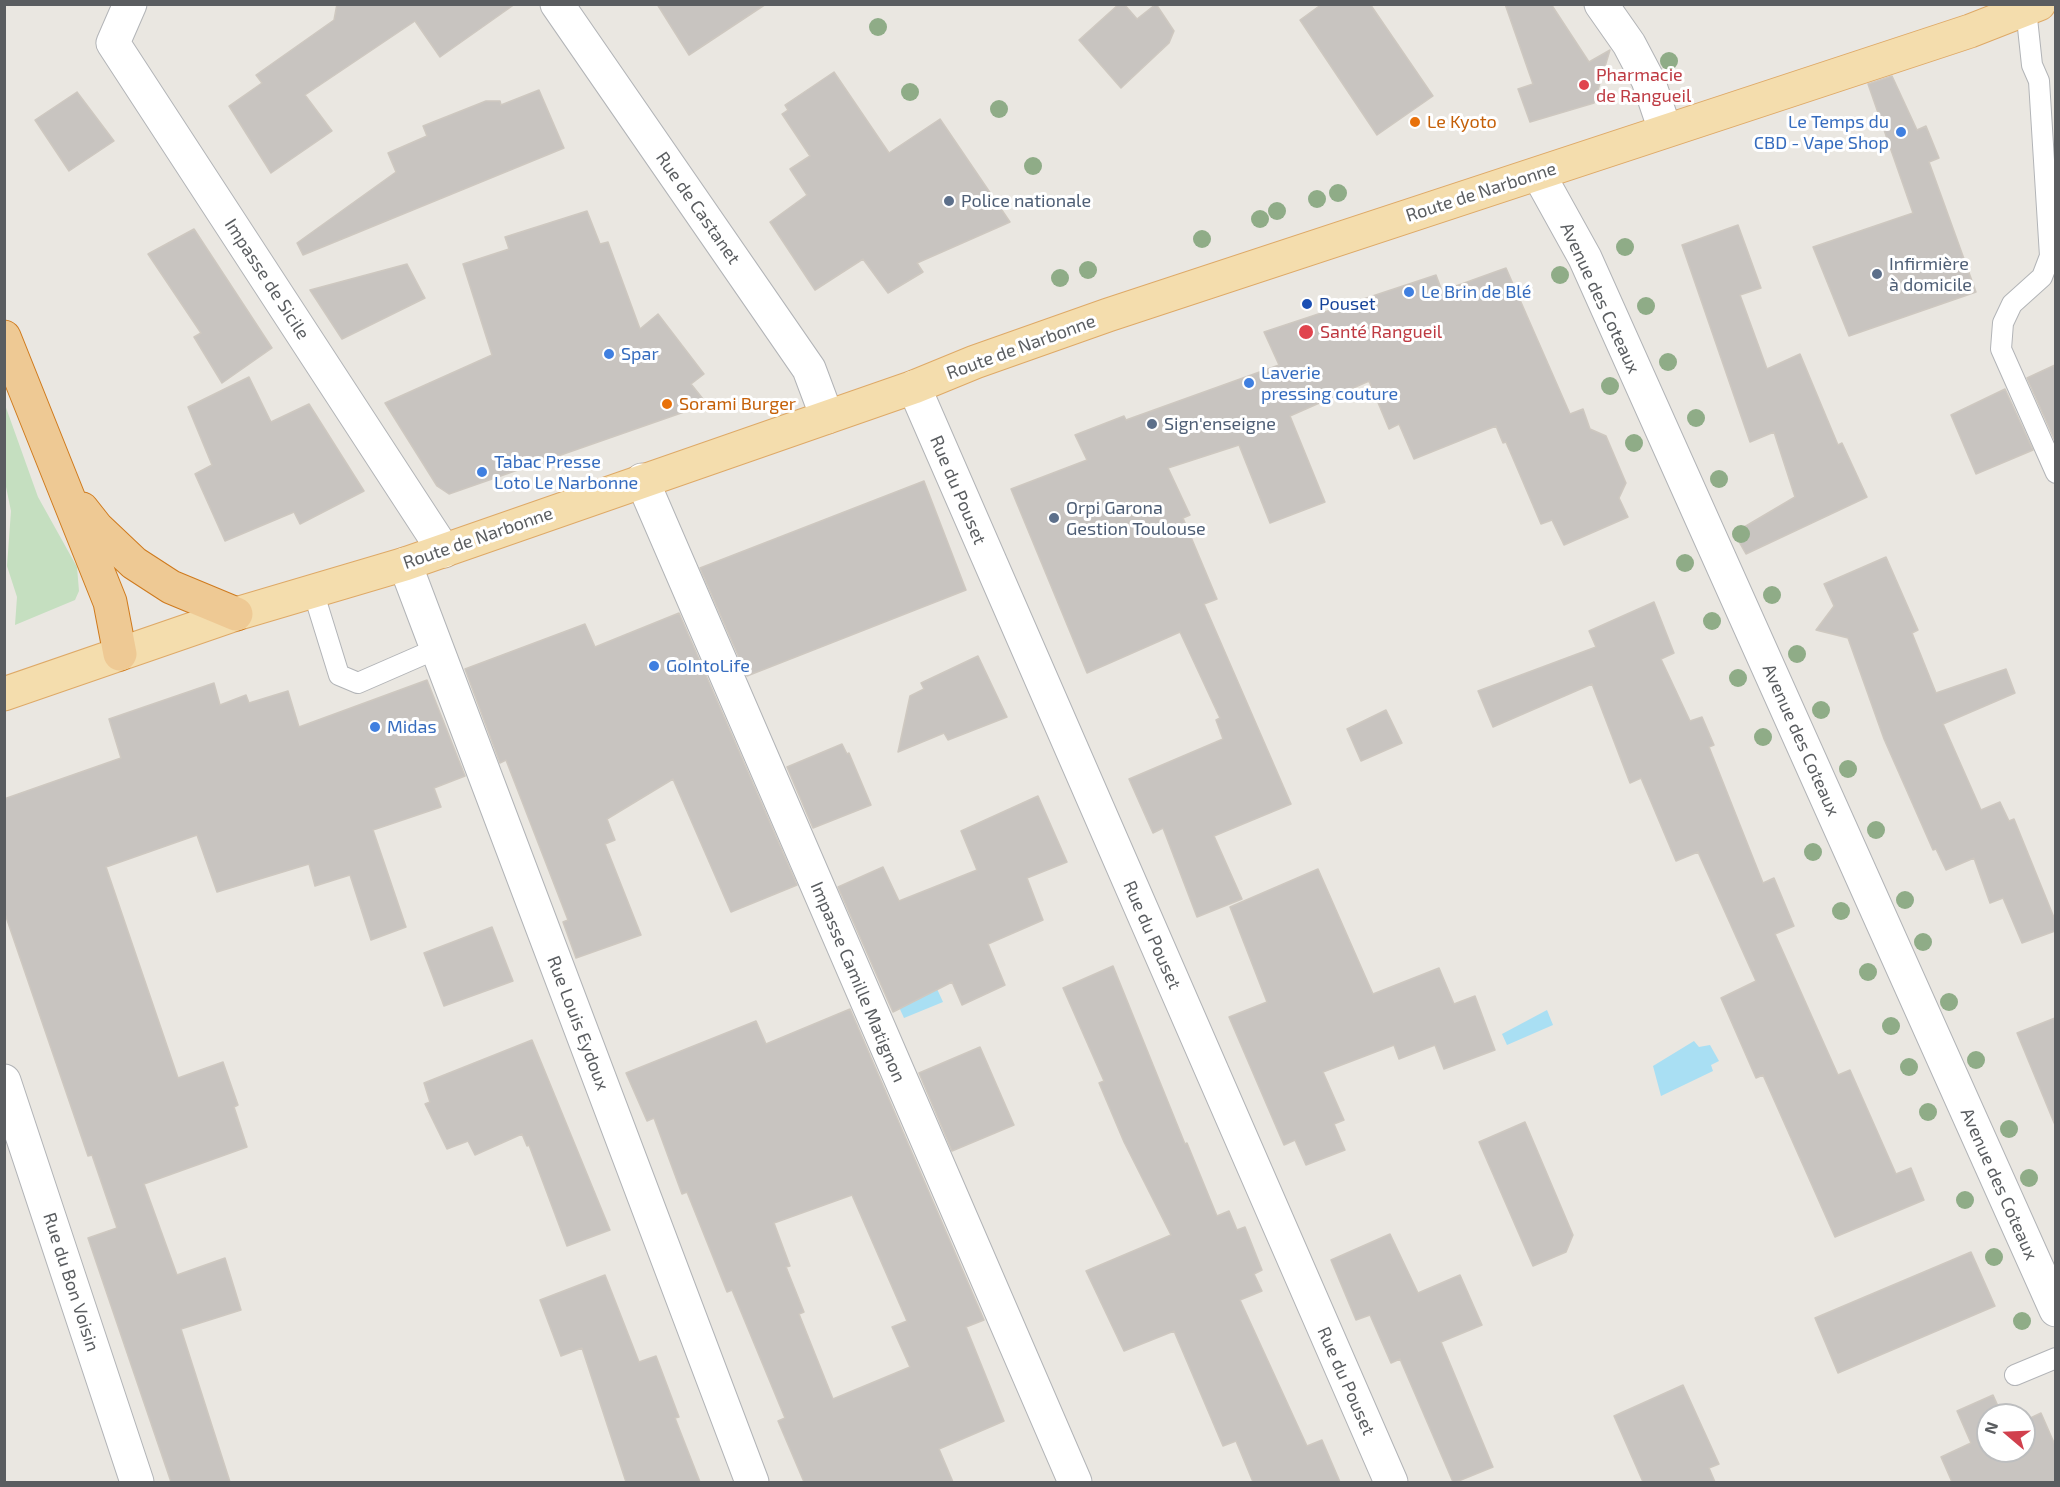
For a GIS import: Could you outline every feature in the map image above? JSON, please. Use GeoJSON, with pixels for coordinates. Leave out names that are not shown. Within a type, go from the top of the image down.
{"type":"FeatureCollection","features":[{"type":"Feature","properties":{"kind":"highway"},"geometry":{"type":"LineString","coordinates":[[4,338],[110,602],[120,654]]}},
{"type":"Feature","properties":{"kind":"highway"},"geometry":{"type":"LineString","coordinates":[[64,487],[97,528],[134,563],[171,587],[236,614]]}},
{"type":"Feature","properties":{"kind":"main road","name":"Route de Narbonne"},"geometry":{"type":"LineString","coordinates":[[4,694],[236,614],[444,551],[642,480],[914,387],[975,362],[1097,319],[1451,201],[1539,175],[1665,130],[1815,83],[1970,31],[2030,6]]}},
{"type":"Feature","properties":{"kind":"street","name":"Impasse de Sicile"},"geometry":{"type":"LineString","coordinates":[[130,4],[113,43],[444,551]]}},
{"type":"Feature","properties":{"kind":"street","name":"Rue de Castanet"},"geometry":{"type":"LineString","coordinates":[[557,4],[809,369],[826,417]]}},
{"type":"Feature","properties":{"kind":"street"},"geometry":{"type":"LineString","coordinates":[[1601,4],[1629,44],[1648,80],[1665,130]]}},
{"type":"Feature","properties":{"kind":"street","name":"Avenue des Coteaux"},"geometry":{"type":"LineString","coordinates":[[1539,175],[1585,258],[2055,1310]]}},
{"type":"Feature","properties":{"kind":"street","name":"Rue du Pouset"},"geometry":{"type":"LineString","coordinates":[[914,387],[1391,1482]]}},
{"type":"Feature","properties":{"kind":"street","name":"Impasse Camille Matignon"},"geometry":{"type":"LineString","coordinates":[[642,480],[1075,1482]]}},
{"type":"Feature","properties":{"kind":"street","name":"Rue Louis Eydoux"},"geometry":{"type":"LineString","coordinates":[[405,564],[752,1482]]}},
{"type":"Feature","properties":{"kind":"street","name":"Rue du Bon Voisin"},"geometry":{"type":"LineString","coordinates":[[4,1081],[137,1482]]}},
{"type":"Feature","properties":{"kind":"lane"},"geometry":{"type":"LineString","coordinates":[[2030,6],[2032,65],[2038,81],[2050,256],[2042,277],[2012,304],[2003,322],[2001,349],[2055,473]]}},
{"type":"Feature","properties":{"kind":"lane"},"geometry":{"type":"LineString","coordinates":[[313,591],[339,675],[358,683],[436,650]]}},
{"type":"Feature","properties":{"kind":"lane"},"geometry":{"type":"LineString","coordinates":[[2015,1375],[2055,1359]]}},
{"type":"Feature","properties":{"kind":"green space"},"geometry":{"type":"Polygon","coordinates":[[[4,402],[38,497],[77,567],[79,591],[75,600],[15,625],[17,597],[7,566],[11,511],[5,482],[4,402]]]}},
{"type":"Feature","properties":{"kind":"water"},"geometry":{"type":"Polygon","coordinates":[[[933,980],[943,1002],[904,1018],[893,994],[933,980]]]}},
{"type":"Feature","properties":{"kind":"water"},"geometry":{"type":"Polygon","coordinates":[[[1547,1010],[1553,1025],[1507,1045],[1502,1034],[1547,1010]]]}},
{"type":"Feature","properties":{"kind":"water"},"geometry":{"type":"Polygon","coordinates":[[[1694,1041],[1699,1047],[1710,1045],[1719,1061],[1711,1065],[1713,1071],[1661,1096],[1653,1066],[1694,1041]]]}},
{"type":"Feature","properties":{"kind":"building"},"geometry":{"type":"Polygon","coordinates":[[[337,4],[515,4],[440,57],[415,21],[305,95],[332,131],[271,173],[229,106],[262,83],[256,75],[334,20],[337,4]]]}},
{"type":"Feature","properties":{"kind":"building"},"geometry":{"type":"Polygon","coordinates":[[[657,4],[766,4],[689,55],[657,4]]]}},
{"type":"Feature","properties":{"kind":"building"},"geometry":{"type":"Polygon","coordinates":[[[1119,4],[1124,4],[1137,19],[1156,4],[1174,31],[1169,43],[1121,88],[1079,40],[1119,4]]]}},
{"type":"Feature","properties":{"kind":"building"},"geometry":{"type":"Polygon","coordinates":[[[1322,4],[1370,4],[1433,96],[1377,135],[1300,20],[1322,4]]]}},
{"type":"Feature","properties":{"kind":"building"},"geometry":{"type":"Polygon","coordinates":[[[1505,4],[1551,4],[1589,62],[1610,50],[1594,103],[1530,122],[1518,89],[1533,84],[1505,4]]]}},
{"type":"Feature","properties":{"kind":"building"},"geometry":{"type":"Polygon","coordinates":[[[834,72],[889,153],[940,119],[1010,222],[917,263],[923,272],[888,293],[863,259],[815,290],[770,222],[807,195],[790,169],[810,156],[782,114],[788,110],[785,105],[834,72]]]}},
{"type":"Feature","properties":{"kind":"building"},"geometry":{"type":"Polygon","coordinates":[[[1892,76],[1917,130],[1926,126],[1939,158],[1929,162],[1976,292],[1849,336],[1813,247],[1913,213],[1868,84],[1892,76]]]}},
{"type":"Feature","properties":{"kind":"building"},"geometry":{"type":"Polygon","coordinates":[[[539,90],[564,148],[303,255],[297,243],[396,172],[388,153],[427,136],[423,126],[486,101],[500,101],[501,105],[539,90]]]}},
{"type":"Feature","properties":{"kind":"building"},"geometry":{"type":"Polygon","coordinates":[[[77,92],[114,141],[69,171],[35,120],[77,92]]]}},
{"type":"Feature","properties":{"kind":"building"},"geometry":{"type":"Polygon","coordinates":[[[587,211],[600,244],[608,242],[640,329],[658,314],[704,374],[691,384],[707,404],[449,494],[437,486],[385,403],[492,355],[463,264],[509,249],[505,237],[587,211]]]}},
{"type":"Feature","properties":{"kind":"building"},"geometry":{"type":"Polygon","coordinates":[[[1738,225],[1761,288],[1740,295],[1767,369],[1800,354],[1838,445],[1842,443],[1867,497],[1746,554],[1734,533],[1795,497],[1774,432],[1750,442],[1682,245],[1738,225]]]}},
{"type":"Feature","properties":{"kind":"building"},"geometry":{"type":"Polygon","coordinates":[[[194,229],[272,348],[222,383],[194,337],[201,333],[148,254],[194,229]]]}},
{"type":"Feature","properties":{"kind":"building"},"geometry":{"type":"Polygon","coordinates":[[[407,264],[425,298],[342,339],[310,290],[407,264]]]}},
{"type":"Feature","properties":{"kind":"building"},"geometry":{"type":"Polygon","coordinates":[[[1506,268],[1570,414],[1583,409],[1590,429],[1606,436],[1626,483],[1619,498],[1628,517],[1564,545],[1552,520],[1541,524],[1506,442],[1503,443],[1496,426],[1414,459],[1399,424],[1389,429],[1369,381],[1290,416],[1325,502],[1270,523],[1239,445],[1168,468],[1190,515],[1183,518],[1217,599],[1204,604],[1291,804],[1214,836],[1242,899],[1197,917],[1163,828],[1153,833],[1129,779],[1223,739],[1216,720],[1220,718],[1180,632],[1087,673],[1011,489],[1087,460],[1075,435],[1124,416],[1126,420],[1279,365],[1264,332],[1436,275],[1442,291],[1506,268]]]}},
{"type":"Feature","properties":{"kind":"building"},"geometry":{"type":"Polygon","coordinates":[[[2055,365],[2055,441],[2027,378],[2055,365]]]}},
{"type":"Feature","properties":{"kind":"building"},"geometry":{"type":"Polygon","coordinates":[[[249,377],[271,422],[309,404],[364,491],[300,524],[294,512],[225,541],[195,474],[212,465],[188,407],[249,377]]]}},
{"type":"Feature","properties":{"kind":"building"},"geometry":{"type":"Polygon","coordinates":[[[2005,389],[2033,450],[1976,474],[1951,415],[2005,389]]]}},
{"type":"Feature","properties":{"kind":"building"},"geometry":{"type":"Polygon","coordinates":[[[924,481],[966,590],[747,676],[700,568],[924,481]]]}},
{"type":"Feature","properties":{"kind":"building"},"geometry":{"type":"Polygon","coordinates":[[[1886,557],[1918,630],[1912,633],[1936,693],[2006,669],[2015,693],[1943,724],[1981,810],[2000,802],[2009,821],[2014,819],[2055,920],[2055,931],[2022,943],[2003,898],[1990,903],[1974,858],[1946,870],[1936,849],[1933,850],[1884,739],[1848,638],[1816,630],[1834,606],[1824,584],[1886,557]]]}},
{"type":"Feature","properties":{"kind":"building"},"geometry":{"type":"Polygon","coordinates":[[[1654,602],[1674,653],[1661,659],[1690,721],[1702,717],[1714,745],[1709,747],[1763,883],[1774,878],[1794,926],[1775,934],[1838,1075],[1850,1070],[1896,1174],[1911,1168],[1924,1200],[1835,1237],[1763,1075],[1756,1078],[1721,998],[1756,981],[1698,852],[1676,861],[1641,778],[1630,783],[1592,684],[1493,727],[1478,691],[1596,647],[1589,631],[1654,602]]]}},
{"type":"Feature","properties":{"kind":"building"},"geometry":{"type":"Polygon","coordinates":[[[679,613],[797,885],[731,912],[673,779],[607,819],[615,840],[605,844],[641,935],[576,958],[563,922],[568,920],[506,760],[500,763],[465,669],[585,624],[595,647],[679,613]]]}},
{"type":"Feature","properties":{"kind":"building"},"geometry":{"type":"Polygon","coordinates":[[[978,656],[1007,717],[948,740],[944,733],[898,752],[910,696],[924,689],[921,683],[978,656]]]}},
{"type":"Feature","properties":{"kind":"building"},"geometry":{"type":"Polygon","coordinates":[[[427,680],[465,776],[434,788],[441,807],[373,830],[406,927],[371,940],[350,875],[315,886],[309,864],[217,892],[197,835],[106,867],[178,1078],[223,1062],[238,1105],[234,1107],[247,1147],[144,1184],[177,1275],[225,1258],[241,1310],[181,1329],[230,1482],[171,1482],[88,1238],[117,1228],[92,1155],[88,1156],[4,911],[4,799],[121,758],[109,719],[214,683],[220,705],[246,695],[249,703],[288,691],[299,727],[427,680]]]}},
{"type":"Feature","properties":{"kind":"building"},"geometry":{"type":"Polygon","coordinates":[[[1386,710],[1402,743],[1361,761],[1347,729],[1386,710]]]}},
{"type":"Feature","properties":{"kind":"building"},"geometry":{"type":"Polygon","coordinates":[[[842,744],[847,754],[849,753],[871,805],[813,828],[787,767],[842,744]]]}},
{"type":"Feature","properties":{"kind":"building"},"geometry":{"type":"Polygon","coordinates":[[[1038,796],[1067,862],[1027,878],[1043,920],[988,944],[1005,985],[962,1005],[952,982],[893,1012],[838,887],[883,867],[899,901],[977,870],[961,831],[1038,796]]]}},
{"type":"Feature","properties":{"kind":"building"},"geometry":{"type":"Polygon","coordinates":[[[1318,869],[1373,994],[1439,968],[1454,1004],[1475,996],[1495,1050],[1444,1069],[1435,1045],[1399,1059],[1394,1045],[1323,1072],[1344,1120],[1334,1124],[1345,1150],[1306,1165],[1295,1140],[1284,1145],[1229,1017],[1267,1002],[1230,907],[1318,869]]]}},
{"type":"Feature","properties":{"kind":"building"},"geometry":{"type":"Polygon","coordinates":[[[492,927],[513,981],[444,1006],[424,953],[492,927]]]}},
{"type":"Feature","properties":{"kind":"building"},"geometry":{"type":"Polygon","coordinates":[[[1113,966],[1185,1144],[1187,1143],[1217,1216],[1229,1211],[1237,1230],[1245,1227],[1262,1270],[1254,1274],[1262,1291],[1240,1300],[1307,1446],[1322,1440],[1340,1482],[1253,1482],[1236,1441],[1223,1446],[1174,1331],[1124,1351],[1086,1271],[1171,1235],[1124,1142],[1099,1083],[1104,1081],[1063,988],[1113,966]]]}},
{"type":"Feature","properties":{"kind":"building"},"geometry":{"type":"Polygon","coordinates":[[[850,1009],[984,1320],[966,1327],[1004,1421],[939,1449],[953,1482],[804,1482],[778,1421],[785,1418],[732,1290],[727,1292],[687,1192],[682,1194],[654,1118],[647,1121],[626,1073],[756,1021],[766,1044],[850,1009]],[[852,1195],[774,1223],[790,1266],[786,1267],[804,1312],[799,1314],[833,1399],[910,1367],[892,1327],[907,1321],[852,1195]]]}},
{"type":"Feature","properties":{"kind":"building"},"geometry":{"type":"Polygon","coordinates":[[[2055,1018],[2055,1125],[2017,1033],[2055,1018]]]}},
{"type":"Feature","properties":{"kind":"building"},"geometry":{"type":"Polygon","coordinates":[[[532,1040],[610,1230],[567,1246],[529,1145],[527,1146],[522,1134],[475,1155],[468,1141],[447,1149],[425,1104],[430,1102],[424,1083],[532,1040]]]}},
{"type":"Feature","properties":{"kind":"building"},"geometry":{"type":"Polygon","coordinates":[[[980,1047],[1014,1125],[952,1151],[919,1073],[980,1047]]]}},
{"type":"Feature","properties":{"kind":"building"},"geometry":{"type":"Polygon","coordinates":[[[1525,1122],[1573,1235],[1566,1252],[1533,1266],[1479,1142],[1525,1122]]]}},
{"type":"Feature","properties":{"kind":"building"},"geometry":{"type":"Polygon","coordinates":[[[1390,1234],[1418,1293],[1460,1275],[1482,1325],[1441,1342],[1493,1467],[1456,1482],[1453,1482],[1400,1359],[1391,1363],[1370,1315],[1356,1320],[1331,1260],[1390,1234]]]}},
{"type":"Feature","properties":{"kind":"building"},"geometry":{"type":"Polygon","coordinates":[[[1971,1252],[1995,1306],[1838,1373],[1815,1318],[1971,1252]]]}},
{"type":"Feature","properties":{"kind":"building"},"geometry":{"type":"Polygon","coordinates":[[[605,1275],[639,1362],[656,1356],[679,1417],[675,1418],[700,1482],[626,1482],[582,1348],[561,1356],[540,1300],[605,1275]]]}},
{"type":"Feature","properties":{"kind":"building"},"geometry":{"type":"Polygon","coordinates":[[[1683,1385],[1719,1464],[1709,1468],[1715,1482],[1643,1482],[1614,1416],[1683,1385]]]}},
{"type":"Feature","properties":{"kind":"building"},"geometry":{"type":"Polygon","coordinates":[[[1993,1395],[1997,1403],[1976,1403],[1976,1463],[2036,1463],[2036,1415],[2041,1413],[2055,1445],[2055,1482],[1952,1482],[1941,1457],[1971,1443],[1957,1411],[1993,1395]]]}},
{"type":"Feature","properties":{"kind":"place","name":"Pharmacie de Rangueil"},"geometry":{"type":"Point","coordinates":[1584,85]}},
{"type":"Feature","properties":{"kind":"place","name":"Le Kyoto"},"geometry":{"type":"Point","coordinates":[1415,122]}},
{"type":"Feature","properties":{"kind":"place","name":"Le Temps du CBD - Vape Shop"},"geometry":{"type":"Point","coordinates":[1901,132]}},
{"type":"Feature","properties":{"kind":"place","name":"Police nationale"},"geometry":{"type":"Point","coordinates":[949,201]}},
{"type":"Feature","properties":{"kind":"place","name":"Infirmière à domicile"},"geometry":{"type":"Point","coordinates":[1877,274]}},
{"type":"Feature","properties":{"kind":"place","name":"Le Brin de Blé"},"geometry":{"type":"Point","coordinates":[1409,292]}},
{"type":"Feature","properties":{"kind":"place","name":"Pouset"},"geometry":{"type":"Point","coordinates":[1307,304]}},
{"type":"Feature","properties":{"kind":"place","name":"Santé Rangueil"},"geometry":{"type":"Point","coordinates":[1306,332]}},
{"type":"Feature","properties":{"kind":"place","name":"Spar"},"geometry":{"type":"Point","coordinates":[609,354]}},
{"type":"Feature","properties":{"kind":"place","name":"Laverie pressing couture"},"geometry":{"type":"Point","coordinates":[1249,383]}},
{"type":"Feature","properties":{"kind":"place","name":"Sorami Burger"},"geometry":{"type":"Point","coordinates":[667,404]}},
{"type":"Feature","properties":{"kind":"place","name":"Sign'enseigne"},"geometry":{"type":"Point","coordinates":[1152,424]}},
{"type":"Feature","properties":{"kind":"place","name":"Tabac Presse Loto Le Narbonne"},"geometry":{"type":"Point","coordinates":[482,472]}},
{"type":"Feature","properties":{"kind":"place","name":"Orpi Garona Gestion Toulouse"},"geometry":{"type":"Point","coordinates":[1054,518]}},
{"type":"Feature","properties":{"kind":"place","name":"GoIntoLife"},"geometry":{"type":"Point","coordinates":[654,666]}},
{"type":"Feature","properties":{"kind":"place","name":"Midas"},"geometry":{"type":"Point","coordinates":[375,727]}}]}
